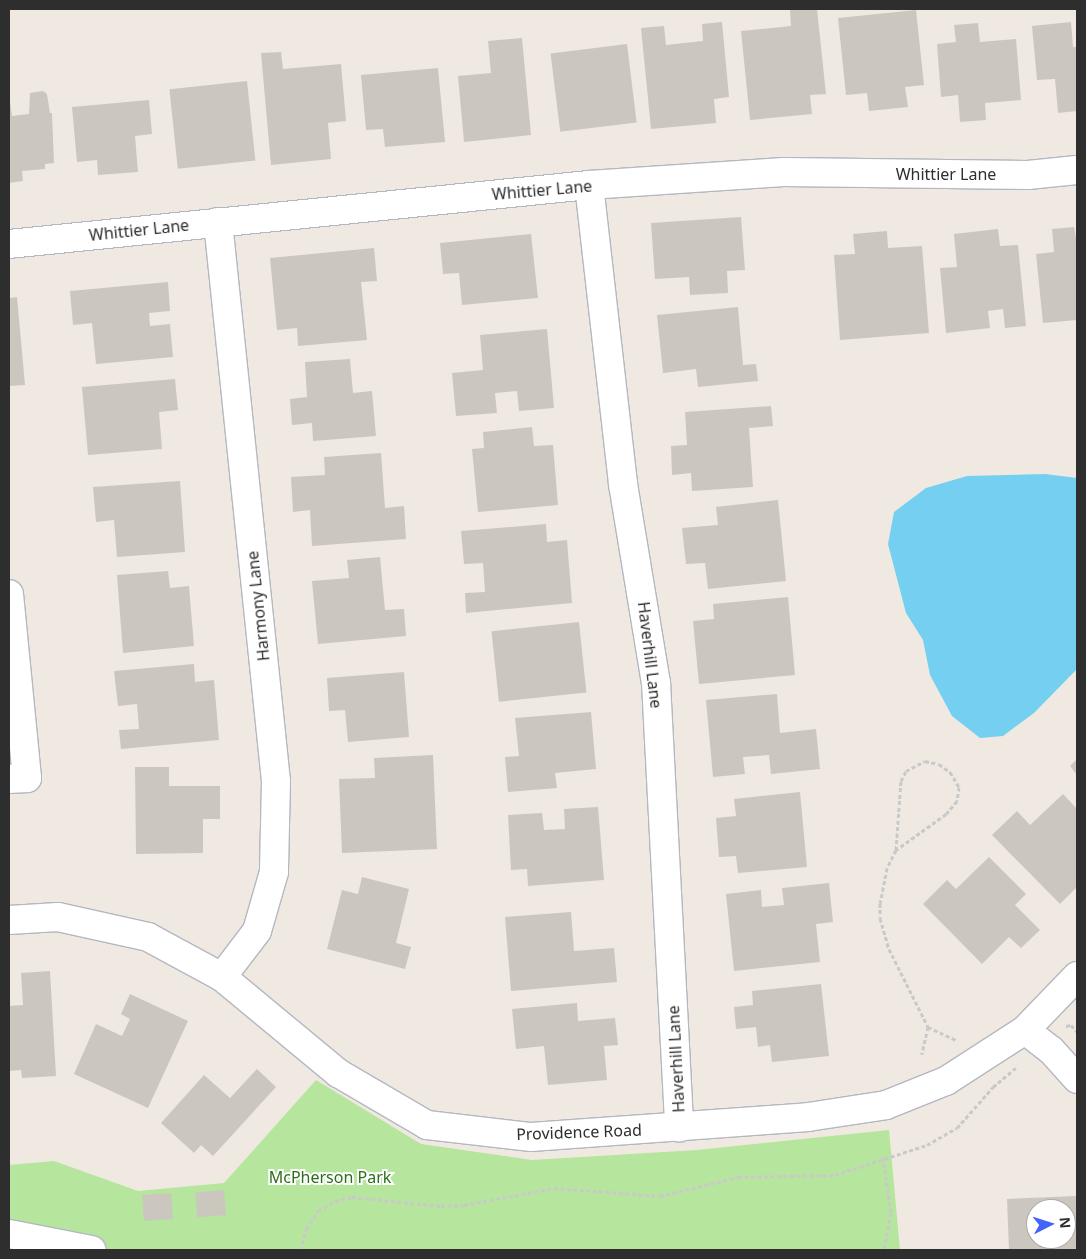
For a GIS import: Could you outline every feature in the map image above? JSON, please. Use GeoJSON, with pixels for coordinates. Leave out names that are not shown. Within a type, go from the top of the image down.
{"type":"FeatureCollection","features":[{"type":"Feature","properties":{"kind":"street","name":"Whittier Lane"},"geometry":{"type":"LineString","coordinates":[[9,244],[589,185],[784,172],[1028,175],[1077,170]]}},
{"type":"Feature","properties":{"kind":"street","name":"Haverhill Lane"},"geometry":{"type":"LineString","coordinates":[[589,185],[623,484],[656,683],[679,1128]]}},
{"type":"Feature","properties":{"kind":"street","name":"Harmony Lane"},"geometry":{"type":"LineString","coordinates":[[218,222],[276,781],[274,872],[257,930],[222,977]]}},
{"type":"Feature","properties":{"kind":"street"},"geometry":{"type":"LineString","coordinates":[[9,594],[26,778],[9,779]]}},
{"type":"Feature","properties":{"kind":"street","name":"Providence Road"},"geometry":{"type":"LineString","coordinates":[[9,920],[58,917],[148,938],[222,977],[338,1073],[427,1125],[531,1137],[679,1128],[808,1117],[886,1105],[946,1081],[1034,1036],[1077,976]]}},
{"type":"Feature","properties":{"kind":"street"},"geometry":{"type":"LineString","coordinates":[[1034,1036],[1077,1079]]}},
{"type":"Feature","properties":{"kind":"street"},"geometry":{"type":"LineString","coordinates":[[9,1234],[91,1250]]}},
{"type":"Feature","properties":{"kind":"path"},"geometry":{"type":"LineString","coordinates":[[896,850],[946,814],[957,802],[958,788],[950,772],[939,764],[925,761],[906,771],[901,781],[896,850],[882,888],[880,918],[889,949],[928,1027],[956,1040]]}},
{"type":"Feature","properties":{"kind":"path"},"geometry":{"type":"LineString","coordinates":[[922,1054],[928,1027]]}},
{"type":"Feature","properties":{"kind":"path"},"geometry":{"type":"LineString","coordinates":[[301,1250],[306,1229],[318,1211],[335,1201],[352,1197],[440,1206],[464,1205],[554,1188],[660,1196],[738,1177],[835,1174],[927,1145],[957,1128],[1034,1036]]}},
{"type":"Feature","properties":{"kind":"path"},"geometry":{"type":"LineString","coordinates":[[883,1158],[891,1213],[884,1250]]}},
{"type":"Feature","properties":{"kind":"green space","name":"McPherson Park"},"geometry":{"type":"Polygon","coordinates":[[[316,1080],[421,1144],[532,1160],[697,1150],[889,1130],[900,1250],[9,1250],[9,1165],[54,1161],[138,1191],[224,1183],[316,1080]]]}},
{"type":"Feature","properties":{"kind":"water"},"geometry":{"type":"Polygon","coordinates":[[[1045,474],[1077,478],[1077,669],[1034,713],[1003,736],[980,738],[952,716],[930,675],[923,640],[906,613],[888,544],[894,512],[926,488],[967,476],[1045,474]]]}},
{"type":"Feature","properties":{"kind":"building"},"geometry":{"type":"Polygon","coordinates":[[[817,9],[826,94],[810,95],[812,114],[750,120],[741,31],[791,26],[790,10],[817,9]]]}},
{"type":"Feature","properties":{"kind":"building"},"geometry":{"type":"Polygon","coordinates":[[[916,10],[924,85],[905,87],[908,107],[869,111],[867,93],[846,95],[838,18],[916,10]]]}},
{"type":"Feature","properties":{"kind":"building"},"geometry":{"type":"Polygon","coordinates":[[[722,22],[729,97],[714,99],[716,123],[651,129],[641,28],[664,26],[666,45],[703,41],[702,24],[722,22]]]}},
{"type":"Feature","properties":{"kind":"building"},"geometry":{"type":"Polygon","coordinates":[[[1071,22],[1073,47],[1077,47],[1077,111],[1058,113],[1055,79],[1037,80],[1032,26],[1071,22]]]}},
{"type":"Feature","properties":{"kind":"building"},"geometry":{"type":"Polygon","coordinates":[[[978,23],[980,42],[1016,39],[1021,100],[985,103],[986,120],[960,122],[958,95],[941,97],[937,44],[956,42],[954,25],[978,23]]]}},
{"type":"Feature","properties":{"kind":"building"},"geometry":{"type":"Polygon","coordinates":[[[522,38],[531,135],[464,142],[458,76],[491,73],[488,41],[522,38]]]}},
{"type":"Feature","properties":{"kind":"building"},"geometry":{"type":"Polygon","coordinates":[[[627,44],[637,122],[560,132],[551,53],[627,44]]]}},
{"type":"Feature","properties":{"kind":"building"},"geometry":{"type":"Polygon","coordinates":[[[281,52],[283,69],[341,64],[346,121],[328,123],[331,159],[271,165],[261,53],[281,52]]]}},
{"type":"Feature","properties":{"kind":"building"},"geometry":{"type":"Polygon","coordinates":[[[438,68],[445,142],[385,147],[383,129],[366,130],[361,75],[438,68]]]}},
{"type":"Feature","properties":{"kind":"building"},"geometry":{"type":"Polygon","coordinates":[[[247,81],[255,161],[178,169],[169,89],[247,81]]]}},
{"type":"Feature","properties":{"kind":"building"},"geometry":{"type":"Polygon","coordinates":[[[43,91],[47,94],[50,113],[52,113],[54,163],[45,164],[45,169],[22,171],[23,181],[9,183],[9,94],[12,116],[29,114],[30,93],[43,91]]]}},
{"type":"Feature","properties":{"kind":"building"},"geometry":{"type":"Polygon","coordinates":[[[149,100],[152,134],[135,136],[138,172],[98,175],[97,160],[77,162],[72,107],[149,100]]]}},
{"type":"Feature","properties":{"kind":"building"},"geometry":{"type":"Polygon","coordinates":[[[741,217],[745,270],[727,271],[728,293],[690,295],[689,277],[655,279],[651,223],[741,217]]]}},
{"type":"Feature","properties":{"kind":"building"},"geometry":{"type":"Polygon","coordinates":[[[1074,227],[1077,244],[1077,320],[1043,323],[1036,254],[1054,252],[1052,229],[1074,227]]]}},
{"type":"Feature","properties":{"kind":"building"},"geometry":{"type":"Polygon","coordinates":[[[998,229],[1000,246],[1018,245],[1026,326],[1005,328],[1003,309],[988,311],[990,328],[946,333],[940,268],[957,267],[954,234],[998,229]]]}},
{"type":"Feature","properties":{"kind":"building"},"geometry":{"type":"Polygon","coordinates":[[[887,231],[888,248],[922,246],[929,333],[840,340],[834,255],[855,254],[853,234],[887,231]]]}},
{"type":"Feature","properties":{"kind":"building"},"geometry":{"type":"Polygon","coordinates":[[[531,234],[538,298],[462,305],[459,273],[443,274],[440,243],[531,234]]]}},
{"type":"Feature","properties":{"kind":"building"},"geometry":{"type":"Polygon","coordinates":[[[374,248],[377,281],[361,282],[367,340],[298,346],[297,328],[277,330],[270,258],[374,248]]]}},
{"type":"Feature","properties":{"kind":"building"},"geometry":{"type":"Polygon","coordinates":[[[168,282],[170,311],[149,313],[150,326],[170,324],[173,357],[96,364],[92,323],[73,325],[70,291],[168,282]]]}},
{"type":"Feature","properties":{"kind":"building"},"geometry":{"type":"Polygon","coordinates":[[[17,297],[25,385],[9,386],[9,298],[17,297]]]}},
{"type":"Feature","properties":{"kind":"building"},"geometry":{"type":"Polygon","coordinates":[[[738,307],[743,365],[756,364],[758,381],[698,387],[696,369],[663,373],[657,315],[738,307]]]}},
{"type":"Feature","properties":{"kind":"building"},"geometry":{"type":"Polygon","coordinates":[[[547,329],[554,408],[519,411],[517,391],[495,393],[497,413],[456,416],[452,373],[483,370],[480,335],[547,329]]]}},
{"type":"Feature","properties":{"kind":"building"},"geometry":{"type":"Polygon","coordinates":[[[350,359],[353,393],[372,391],[376,436],[313,441],[312,423],[292,425],[290,399],[307,397],[305,362],[350,359]]]}},
{"type":"Feature","properties":{"kind":"building"},"geometry":{"type":"Polygon","coordinates":[[[175,379],[178,410],[159,412],[162,449],[88,455],[82,387],[175,379]]]}},
{"type":"Feature","properties":{"kind":"building"},"geometry":{"type":"Polygon","coordinates":[[[771,406],[773,426],[749,428],[753,487],[692,491],[691,473],[672,475],[671,446],[687,445],[685,412],[771,406]]]}},
{"type":"Feature","properties":{"kind":"building"},"geometry":{"type":"Polygon","coordinates":[[[532,427],[534,446],[553,445],[558,505],[478,512],[472,449],[484,448],[483,432],[532,427]]]}},
{"type":"Feature","properties":{"kind":"building"},"geometry":{"type":"Polygon","coordinates":[[[381,453],[385,508],[404,506],[406,539],[312,546],[310,510],[293,512],[291,477],[325,475],[324,457],[381,453]]]}},
{"type":"Feature","properties":{"kind":"building"},"geometry":{"type":"Polygon","coordinates":[[[180,481],[185,552],[117,557],[114,520],[96,522],[93,487],[180,481]]]}},
{"type":"Feature","properties":{"kind":"building"},"geometry":{"type":"Polygon","coordinates":[[[778,500],[786,581],[708,589],[705,563],[686,564],[682,528],[718,525],[716,507],[778,500]]]}},
{"type":"Feature","properties":{"kind":"building"},"geometry":{"type":"Polygon","coordinates":[[[546,524],[547,542],[567,540],[572,603],[466,613],[465,593],[485,592],[483,563],[464,564],[461,531],[546,524]]]}},
{"type":"Feature","properties":{"kind":"building"},"geometry":{"type":"Polygon","coordinates":[[[380,557],[385,610],[404,609],[406,636],[318,644],[312,581],[349,578],[347,560],[380,557]]]}},
{"type":"Feature","properties":{"kind":"building"},"geometry":{"type":"Polygon","coordinates":[[[168,571],[170,588],[189,586],[194,646],[123,653],[117,575],[168,571]]]}},
{"type":"Feature","properties":{"kind":"building"},"geometry":{"type":"Polygon","coordinates":[[[788,597],[795,675],[699,684],[693,621],[714,619],[713,604],[788,597]]]}},
{"type":"Feature","properties":{"kind":"building"},"geometry":{"type":"Polygon","coordinates":[[[579,622],[586,693],[499,702],[491,631],[579,622]]]}},
{"type":"Feature","properties":{"kind":"building"},"geometry":{"type":"Polygon","coordinates":[[[194,664],[195,682],[214,680],[219,740],[121,749],[119,730],[139,729],[137,704],[118,706],[114,671],[194,664]]]}},
{"type":"Feature","properties":{"kind":"building"},"geometry":{"type":"Polygon","coordinates":[[[404,672],[409,737],[348,742],[345,710],[329,711],[327,678],[404,672]]]}},
{"type":"Feature","properties":{"kind":"building"},"geometry":{"type":"Polygon","coordinates":[[[777,694],[780,733],[816,729],[820,769],[771,774],[769,755],[743,757],[745,774],[713,777],[706,700],[777,694]]]}},
{"type":"Feature","properties":{"kind":"building"},"geometry":{"type":"Polygon","coordinates":[[[591,712],[596,769],[555,773],[557,788],[508,792],[505,757],[519,756],[515,718],[591,712]]]}},
{"type":"Feature","properties":{"kind":"building"},"geometry":{"type":"Polygon","coordinates":[[[433,755],[437,849],[342,853],[339,779],[375,778],[374,758],[433,755]]]}},
{"type":"Feature","properties":{"kind":"building"},"geometry":{"type":"Polygon","coordinates":[[[1077,759],[1077,775],[1070,766],[1077,759]]]}},
{"type":"Feature","properties":{"kind":"building"},"geometry":{"type":"Polygon","coordinates":[[[135,767],[169,767],[169,786],[220,786],[220,819],[203,819],[203,853],[136,854],[135,767]]]}},
{"type":"Feature","properties":{"kind":"building"},"geometry":{"type":"Polygon","coordinates":[[[800,792],[807,867],[738,873],[736,856],[719,857],[716,818],[736,816],[734,799],[800,792]]]}},
{"type":"Feature","properties":{"kind":"building"},"geometry":{"type":"Polygon","coordinates":[[[1063,794],[1077,809],[1077,887],[1060,904],[992,835],[1017,811],[1030,825],[1063,794]]]}},
{"type":"Feature","properties":{"kind":"building"},"geometry":{"type":"Polygon","coordinates":[[[598,807],[604,880],[528,886],[527,869],[511,870],[508,815],[542,813],[544,830],[565,829],[564,809],[598,807]]]}},
{"type":"Feature","properties":{"kind":"building"},"geometry":{"type":"Polygon","coordinates":[[[989,857],[1026,894],[1015,905],[1040,930],[1021,948],[1009,937],[982,964],[923,904],[947,880],[956,889],[989,857]]]}},
{"type":"Feature","properties":{"kind":"building"},"geometry":{"type":"Polygon","coordinates":[[[362,877],[409,889],[396,943],[411,947],[405,969],[327,949],[342,890],[358,894],[362,877]]]}},
{"type":"Feature","properties":{"kind":"building"},"geometry":{"type":"Polygon","coordinates":[[[829,883],[833,922],[816,924],[820,962],[734,971],[726,894],[761,890],[762,907],[784,905],[782,888],[829,883]]]}},
{"type":"Feature","properties":{"kind":"building"},"geometry":{"type":"Polygon","coordinates":[[[571,912],[574,951],[614,948],[617,982],[511,991],[505,917],[571,912]]]}},
{"type":"Feature","properties":{"kind":"building"},"geometry":{"type":"Polygon","coordinates":[[[50,971],[56,1076],[22,1078],[21,1070],[9,1071],[9,1006],[23,1005],[21,973],[50,971]]]}},
{"type":"Feature","properties":{"kind":"building"},"geometry":{"type":"Polygon","coordinates":[[[821,984],[829,1056],[772,1062],[770,1045],[758,1047],[756,1027],[736,1029],[734,1007],[753,1005],[752,991],[821,984]]]}},
{"type":"Feature","properties":{"kind":"building"},"geometry":{"type":"Polygon","coordinates":[[[130,994],[188,1021],[148,1108],[74,1074],[96,1024],[122,1036],[130,1019],[121,1014],[130,994]]]}},
{"type":"Feature","properties":{"kind":"building"},"geometry":{"type":"Polygon","coordinates":[[[577,1003],[578,1021],[615,1018],[618,1045],[604,1046],[607,1080],[548,1085],[544,1046],[516,1049],[512,1009],[577,1003]]]}},
{"type":"Feature","properties":{"kind":"building"},"geometry":{"type":"Polygon","coordinates":[[[257,1069],[276,1087],[213,1156],[201,1145],[194,1153],[161,1123],[204,1075],[230,1098],[257,1069]]]}},
{"type":"Feature","properties":{"kind":"building"},"geometry":{"type":"Polygon","coordinates":[[[224,1190],[226,1215],[197,1217],[195,1193],[224,1190]]]}},
{"type":"Feature","properties":{"kind":"building"},"geometry":{"type":"Polygon","coordinates":[[[171,1193],[173,1219],[144,1221],[142,1195],[171,1193]]]}},
{"type":"Feature","properties":{"kind":"building"},"geometry":{"type":"Polygon","coordinates":[[[1077,1196],[1077,1250],[1009,1250],[1007,1199],[1077,1196]]]}}]}
